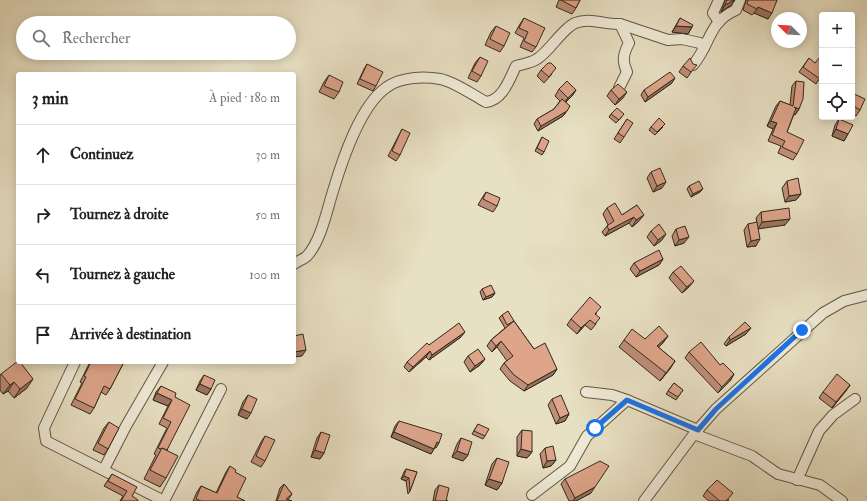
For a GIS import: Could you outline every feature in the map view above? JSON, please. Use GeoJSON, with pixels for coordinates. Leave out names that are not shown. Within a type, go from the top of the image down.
{"type":"FeatureCollection","features":[{"type":"Feature","properties":{"kind":"street"},"geometry":{"type":"LineString","coordinates":[[719,0],[713,13],[719,22]]}},
{"type":"Feature","properties":{"kind":"street"},"geometry":{"type":"LineString","coordinates":[[693,65],[713,30],[725,15],[736,10],[740,0]]}},
{"type":"Feature","properties":{"kind":"street"},"geometry":{"type":"LineString","coordinates":[[296,263],[306,256],[314,245],[350,141],[360,120],[373,101],[387,86],[400,81],[426,77],[442,79],[486,102],[492,101],[498,98],[516,66],[537,59],[574,24],[588,21],[620,24],[668,40],[682,39],[700,43],[704,48]]}},
{"type":"Feature","properties":{"kind":"street"},"geometry":{"type":"LineString","coordinates":[[619,88],[627,72],[623,62],[624,51],[629,43],[620,24]]}},
{"type":"Feature","properties":{"kind":"street"},"geometry":{"type":"LineString","coordinates":[[644,501],[696,432],[716,409],[823,313],[844,301],[867,295]]}},
{"type":"Feature","properties":{"kind":"street"},"geometry":{"type":"LineString","coordinates":[[74,364],[44,428],[46,441],[164,501],[221,389]]}},
{"type":"Feature","properties":{"kind":"street"},"geometry":{"type":"LineString","coordinates":[[104,470],[126,426],[161,364]]}},
{"type":"Feature","properties":{"kind":"street"},"geometry":{"type":"LineString","coordinates":[[586,392],[612,395],[627,400],[752,456],[778,474],[820,486],[842,501]]}},
{"type":"Feature","properties":{"kind":"street"},"geometry":{"type":"LineString","coordinates":[[797,480],[819,432],[833,415],[855,399]]}},
{"type":"Feature","properties":{"kind":"street"},"geometry":{"type":"LineString","coordinates":[[532,495],[570,466],[587,436],[627,400]]}},
{"type":"Feature","properties":{"kind":"building"},"geometry":{"type":"Polygon","coordinates":[[[561,0],[580,0],[576,8],[561,0]]]}},
{"type":"Feature","properties":{"kind":"building"},"geometry":{"type":"Polygon","coordinates":[[[727,0],[734,0],[725,5],[727,0]]]}},
{"type":"Feature","properties":{"kind":"building"},"geometry":{"type":"Polygon","coordinates":[[[748,0],[777,0],[771,13],[758,7],[757,9],[747,4],[748,0]]]}},
{"type":"Feature","properties":{"kind":"building"},"geometry":{"type":"Polygon","coordinates":[[[524,18],[545,28],[536,47],[524,41],[528,32],[519,28],[524,18]]]}},
{"type":"Feature","properties":{"kind":"building"},"geometry":{"type":"Polygon","coordinates":[[[680,18],[693,25],[692,27],[676,26],[680,18]]]}},
{"type":"Feature","properties":{"kind":"building"},"geometry":{"type":"Polygon","coordinates":[[[496,26],[510,33],[504,46],[490,39],[496,26]]]}},
{"type":"Feature","properties":{"kind":"building"},"geometry":{"type":"Polygon","coordinates":[[[480,57],[488,61],[481,76],[472,71],[480,57]]]}},
{"type":"Feature","properties":{"kind":"building"},"geometry":{"type":"Polygon","coordinates":[[[690,58],[693,64],[697,65],[691,72],[683,66],[690,58]]]}},
{"type":"Feature","properties":{"kind":"building"},"geometry":{"type":"Polygon","coordinates":[[[809,58],[815,63],[819,58],[819,78],[803,67],[809,58]]]}},
{"type":"Feature","properties":{"kind":"building"},"geometry":{"type":"Polygon","coordinates":[[[548,63],[551,63],[556,68],[549,77],[541,70],[548,63]]]}},
{"type":"Feature","properties":{"kind":"building"},"geometry":{"type":"Polygon","coordinates":[[[367,64],[383,72],[376,86],[360,79],[367,64]]]}},
{"type":"Feature","properties":{"kind":"building"},"geometry":{"type":"Polygon","coordinates":[[[670,72],[675,78],[648,97],[644,90],[670,72]]]}},
{"type":"Feature","properties":{"kind":"building"},"geometry":{"type":"Polygon","coordinates":[[[329,75],[343,82],[339,92],[324,86],[329,75]]]}},
{"type":"Feature","properties":{"kind":"building"},"geometry":{"type":"Polygon","coordinates":[[[567,81],[576,90],[568,98],[559,89],[567,81]]]}},
{"type":"Feature","properties":{"kind":"building"},"geometry":{"type":"Polygon","coordinates":[[[796,81],[804,82],[803,99],[799,109],[794,107],[796,108],[787,132],[804,140],[797,154],[782,147],[785,141],[772,135],[777,123],[771,121],[780,101],[793,106],[796,81]]]}},
{"type":"Feature","properties":{"kind":"building"},"geometry":{"type":"Polygon","coordinates":[[[618,84],[627,92],[619,99],[611,90],[618,84]]]}},
{"type":"Feature","properties":{"kind":"building"},"geometry":{"type":"Polygon","coordinates":[[[855,94],[865,99],[860,110],[855,107],[855,94]]]}},
{"type":"Feature","properties":{"kind":"building"},"geometry":{"type":"Polygon","coordinates":[[[562,99],[570,106],[567,111],[541,126],[537,119],[554,109],[562,99]]]}},
{"type":"Feature","properties":{"kind":"building"},"geometry":{"type":"Polygon","coordinates":[[[617,108],[624,114],[619,120],[611,114],[617,108]]]}},
{"type":"Feature","properties":{"kind":"building"},"geometry":{"type":"Polygon","coordinates":[[[659,118],[665,124],[657,132],[651,127],[659,118]]]}},
{"type":"Feature","properties":{"kind":"building"},"geometry":{"type":"Polygon","coordinates":[[[627,119],[633,123],[624,137],[618,133],[627,119]]]}},
{"type":"Feature","properties":{"kind":"building"},"geometry":{"type":"Polygon","coordinates":[[[839,120],[853,125],[848,134],[836,129],[839,120]]]}},
{"type":"Feature","properties":{"kind":"building"},"geometry":{"type":"Polygon","coordinates":[[[402,129],[410,133],[400,155],[392,151],[402,129]]]}},
{"type":"Feature","properties":{"kind":"building"},"geometry":{"type":"Polygon","coordinates":[[[542,137],[549,141],[544,152],[537,148],[542,137]]]}},
{"type":"Feature","properties":{"kind":"building"},"geometry":{"type":"Polygon","coordinates":[[[660,168],[666,182],[657,186],[651,172],[660,168]]]}},
{"type":"Feature","properties":{"kind":"building"},"geometry":{"type":"Polygon","coordinates":[[[798,178],[801,194],[789,196],[787,181],[798,178]]]}},
{"type":"Feature","properties":{"kind":"building"},"geometry":{"type":"Polygon","coordinates":[[[699,181],[703,189],[693,194],[689,186],[699,181]]]}},
{"type":"Feature","properties":{"kind":"building"},"geometry":{"type":"Polygon","coordinates":[[[486,192],[500,198],[497,206],[483,199],[486,192]]]}},
{"type":"Feature","properties":{"kind":"building"},"geometry":{"type":"Polygon","coordinates":[[[615,203],[622,215],[637,205],[644,215],[636,220],[634,217],[609,230],[607,226],[614,221],[607,208],[615,203]]]}},
{"type":"Feature","properties":{"kind":"building"},"geometry":{"type":"Polygon","coordinates":[[[789,208],[790,219],[762,222],[761,212],[789,208]]]}},
{"type":"Feature","properties":{"kind":"building"},"geometry":{"type":"Polygon","coordinates":[[[757,222],[760,239],[751,241],[748,224],[757,222]]]}},
{"type":"Feature","properties":{"kind":"building"},"geometry":{"type":"Polygon","coordinates":[[[659,224],[666,234],[658,240],[651,231],[659,224]]]}},
{"type":"Feature","properties":{"kind":"building"},"geometry":{"type":"Polygon","coordinates":[[[685,226],[689,237],[679,240],[676,229],[685,226]]]}},
{"type":"Feature","properties":{"kind":"building"},"geometry":{"type":"Polygon","coordinates":[[[659,250],[663,259],[640,271],[634,263],[659,250]]]}},
{"type":"Feature","properties":{"kind":"building"},"geometry":{"type":"Polygon","coordinates":[[[681,266],[694,281],[687,287],[673,272],[681,266]]]}},
{"type":"Feature","properties":{"kind":"building"},"geometry":{"type":"Polygon","coordinates":[[[491,285],[495,293],[486,297],[482,289],[491,285]]]}},
{"type":"Feature","properties":{"kind":"building"},"geometry":{"type":"Polygon","coordinates":[[[590,297],[601,307],[595,314],[600,318],[595,324],[590,320],[581,328],[571,319],[590,297]]]}},
{"type":"Feature","properties":{"kind":"building"},"geometry":{"type":"Polygon","coordinates":[[[508,311],[514,321],[507,325],[502,315],[508,311]]]}},
{"type":"Feature","properties":{"kind":"building"},"geometry":{"type":"Polygon","coordinates":[[[514,321],[534,349],[545,343],[557,369],[528,385],[514,375],[504,363],[513,356],[501,341],[496,346],[491,340],[514,321]]]}},
{"type":"Feature","properties":{"kind":"building"},"geometry":{"type":"Polygon","coordinates":[[[745,322],[751,328],[730,340],[729,337],[745,322]]]}},
{"type":"Feature","properties":{"kind":"building"},"geometry":{"type":"Polygon","coordinates":[[[459,323],[465,332],[432,355],[430,351],[413,367],[407,362],[427,343],[429,345],[459,323]]]}},
{"type":"Feature","properties":{"kind":"building"},"geometry":{"type":"Polygon","coordinates":[[[659,326],[668,336],[657,346],[675,361],[666,373],[624,340],[632,329],[645,339],[659,326]]]}},
{"type":"Feature","properties":{"kind":"building"},"geometry":{"type":"Polygon","coordinates":[[[303,334],[306,350],[296,352],[296,336],[303,334]]]}},
{"type":"Feature","properties":{"kind":"building"},"geometry":{"type":"Polygon","coordinates":[[[701,342],[720,365],[723,363],[734,374],[722,387],[689,352],[701,342]]]}},
{"type":"Feature","properties":{"kind":"building"},"geometry":{"type":"Polygon","coordinates":[[[478,349],[485,359],[475,366],[468,356],[478,349]]]}},
{"type":"Feature","properties":{"kind":"building"},"geometry":{"type":"Polygon","coordinates":[[[16,363],[16,364],[22,364],[33,379],[20,389],[14,382],[10,385],[1,374],[16,363]]]}},
{"type":"Feature","properties":{"kind":"building"},"geometry":{"type":"Polygon","coordinates":[[[90,364],[123,364],[110,389],[104,386],[94,408],[75,399],[86,377],[84,376],[90,364]]]}},
{"type":"Feature","properties":{"kind":"building"},"geometry":{"type":"Polygon","coordinates":[[[837,374],[850,385],[836,402],[823,392],[837,374]]]}},
{"type":"Feature","properties":{"kind":"building"},"geometry":{"type":"Polygon","coordinates":[[[204,375],[215,380],[211,389],[200,384],[204,375]]]}},
{"type":"Feature","properties":{"kind":"building"},"geometry":{"type":"Polygon","coordinates":[[[674,383],[683,390],[678,397],[668,391],[674,383]]]}},
{"type":"Feature","properties":{"kind":"building"},"geometry":{"type":"Polygon","coordinates":[[[161,386],[176,393],[175,397],[190,405],[167,450],[158,448],[171,422],[163,418],[172,400],[157,393],[161,386]]]}},
{"type":"Feature","properties":{"kind":"building"},"geometry":{"type":"Polygon","coordinates":[[[248,395],[257,399],[251,413],[242,409],[248,395]]]}},
{"type":"Feature","properties":{"kind":"building"},"geometry":{"type":"Polygon","coordinates":[[[561,395],[569,414],[560,418],[552,399],[561,395]]]}},
{"type":"Feature","properties":{"kind":"building"},"geometry":{"type":"Polygon","coordinates":[[[399,421],[442,434],[439,443],[437,442],[434,449],[394,432],[399,421]]]}},
{"type":"Feature","properties":{"kind":"building"},"geometry":{"type":"Polygon","coordinates":[[[109,422],[119,428],[108,449],[98,443],[109,422]]]}},
{"type":"Feature","properties":{"kind":"building"},"geometry":{"type":"Polygon","coordinates":[[[478,424],[489,429],[485,436],[474,431],[478,424]]]}},
{"type":"Feature","properties":{"kind":"building"},"geometry":{"type":"Polygon","coordinates":[[[522,430],[532,431],[532,452],[521,449],[522,430]]]}},
{"type":"Feature","properties":{"kind":"building"},"geometry":{"type":"Polygon","coordinates":[[[321,432],[330,435],[324,453],[315,450],[321,432]]]}},
{"type":"Feature","properties":{"kind":"building"},"geometry":{"type":"Polygon","coordinates":[[[265,436],[275,440],[265,461],[256,456],[265,436]]]}},
{"type":"Feature","properties":{"kind":"building"},"geometry":{"type":"Polygon","coordinates":[[[461,438],[472,442],[468,455],[457,451],[461,438]]]}},
{"type":"Feature","properties":{"kind":"building"},"geometry":{"type":"Polygon","coordinates":[[[553,446],[556,460],[547,461],[545,448],[553,446]]]}},
{"type":"Feature","properties":{"kind":"building"},"geometry":{"type":"Polygon","coordinates":[[[162,448],[178,456],[166,478],[150,470],[162,448]]]}},
{"type":"Feature","properties":{"kind":"building"},"geometry":{"type":"Polygon","coordinates":[[[497,458],[509,462],[502,483],[489,479],[497,458]]]}},
{"type":"Feature","properties":{"kind":"building"},"geometry":{"type":"Polygon","coordinates":[[[600,461],[609,466],[595,487],[575,498],[565,479],[600,461]]]}},
{"type":"Feature","properties":{"kind":"building"},"geometry":{"type":"Polygon","coordinates":[[[230,466],[236,470],[235,472],[246,478],[237,497],[245,501],[201,501],[196,499],[201,486],[217,493],[230,466]]]}},
{"type":"Feature","properties":{"kind":"building"},"geometry":{"type":"Polygon","coordinates":[[[406,469],[417,472],[410,491],[409,478],[404,476],[406,469]]]}},
{"type":"Feature","properties":{"kind":"building"},"geometry":{"type":"Polygon","coordinates":[[[112,474],[137,487],[132,496],[138,501],[121,501],[127,491],[108,481],[112,474]]]}},
{"type":"Feature","properties":{"kind":"building"},"geometry":{"type":"Polygon","coordinates":[[[717,480],[733,493],[726,501],[720,501],[707,490],[717,480]]]}},
{"type":"Feature","properties":{"kind":"building"},"geometry":{"type":"Polygon","coordinates":[[[284,484],[292,494],[286,499],[292,501],[277,501],[284,484]]]}},
{"type":"Feature","properties":{"kind":"building"},"geometry":{"type":"Polygon","coordinates":[[[439,485],[449,488],[446,501],[435,501],[439,485]]]}},
{"type":"Feature","properties":{"kind":"route"},"geometry":{"type":"LineString","coordinates":[[595,428],[627,400],[698,430],[716,409],[802,330]]}}]}
